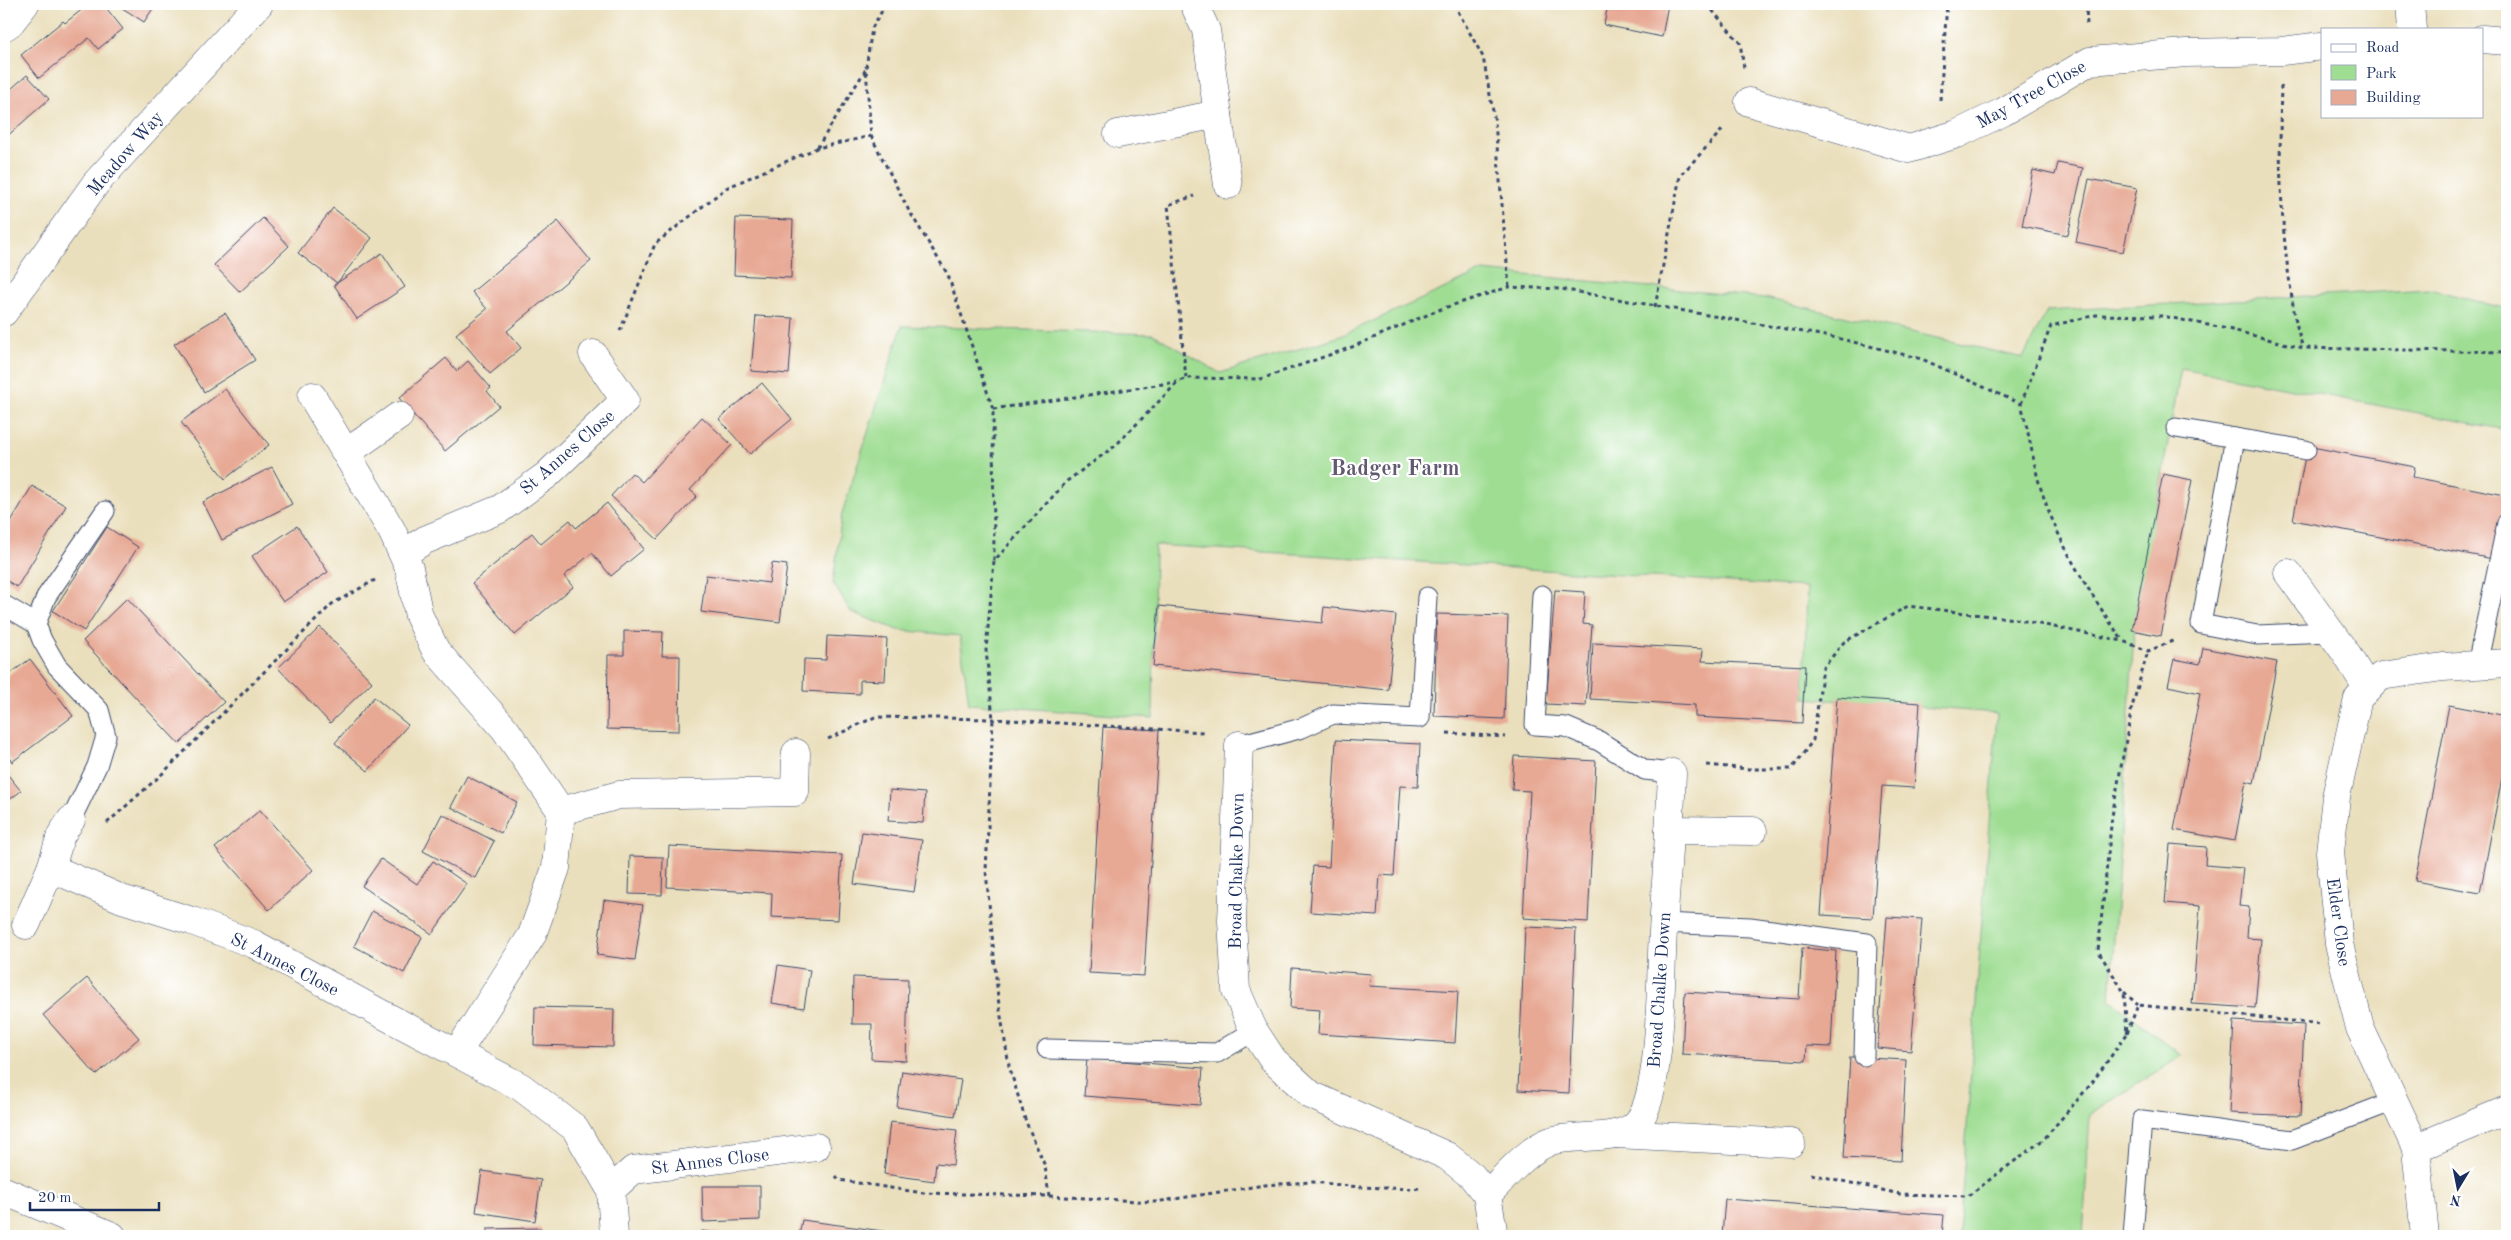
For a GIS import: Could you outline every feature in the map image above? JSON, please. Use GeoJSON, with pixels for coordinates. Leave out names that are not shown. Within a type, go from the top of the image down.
{"type":"FeatureCollection","features":[{"type":"Feature","properties":{"kind":"street"},"geometry":{"type":"LineString","coordinates":[[4,27],[10,23],[25,4]]}},
{"type":"Feature","properties":{"kind":"street","name":"Meadow Way"},"geometry":{"type":"LineString","coordinates":[[4,312],[96,182],[259,4]]}},
{"type":"Feature","properties":{"kind":"street"},"geometry":{"type":"LineString","coordinates":[[1194,4],[1206,30],[1228,185]]}},
{"type":"Feature","properties":{"kind":"street"},"geometry":{"type":"LineString","coordinates":[[2410,4],[2412,28]]}},
{"type":"Feature","properties":{"kind":"street"},"geometry":{"type":"LineString","coordinates":[[2484,39],[2507,41]]}},
{"type":"Feature","properties":{"kind":"street","name":"May Tree Close"},"geometry":{"type":"LineString","coordinates":[[1749,102],[1910,149],[1957,134],[2003,112],[2090,61],[2186,53],[2282,51],[2321,46]]}},
{"type":"Feature","properties":{"kind":"street"},"geometry":{"type":"LineString","coordinates":[[1118,134],[1218,114]]}},
{"type":"Feature","properties":{"kind":"street","name":"St Annes Close"},"geometry":{"type":"LineString","coordinates":[[404,558],[425,540],[500,509],[547,475],[625,400],[593,354]]}},
{"type":"Feature","properties":{"kind":"street"},"geometry":{"type":"LineString","coordinates":[[312,396],[346,453],[409,568],[419,616],[436,651],[505,730],[561,810],[556,868],[532,935],[457,1053]]}},
{"type":"Feature","properties":{"kind":"street"},"geometry":{"type":"LineString","coordinates":[[346,453],[398,416]]}},
{"type":"Feature","properties":{"kind":"street"},"geometry":{"type":"LineString","coordinates":[[2288,574],[2368,689]]}},
{"type":"Feature","properties":{"kind":"street","name":"Elder Close"},"geometry":{"type":"LineString","coordinates":[[2425,1236],[2416,1148],[2360,1028],[2339,944],[2330,852],[2336,797],[2358,698],[2382,676],[2443,667],[2507,664]]}},
{"type":"Feature","properties":{"kind":"street","name":"Broad Chalke Down"},"geometry":{"type":"LineString","coordinates":[[1239,745],[1232,922],[1236,990],[1254,1030],[1273,1060],[1311,1095],[1447,1156],[1480,1185],[1550,1142],[1616,1134],[1791,1143]]}},
{"type":"Feature","properties":{"kind":"street"},"geometry":{"type":"LineString","coordinates":[[561,810],[619,795],[795,792],[796,753]]}},
{"type":"Feature","properties":{"kind":"street","name":"Broad Chalke Down"},"geometry":{"type":"LineString","coordinates":[[1616,1134],[1638,1124],[1646,1106],[1653,1078],[1662,976],[1663,923],[1672,773]]}},
{"type":"Feature","properties":{"kind":"street"},"geometry":{"type":"LineString","coordinates":[[26,925],[66,828]]}},
{"type":"Feature","properties":{"kind":"street"},"geometry":{"type":"LineString","coordinates":[[1669,830],[1753,831]]}},
{"type":"Feature","properties":{"kind":"street","name":"St Annes Close"},"geometry":{"type":"LineString","coordinates":[[51,868],[122,899],[192,921],[254,944],[521,1087],[575,1128],[611,1190],[614,1236]]}},
{"type":"Feature","properties":{"kind":"street"},"geometry":{"type":"LineString","coordinates":[[2416,1148],[2507,1110]]}},
{"type":"Feature","properties":{"kind":"street","name":"St Annes Close"},"geometry":{"type":"LineString","coordinates":[[611,1190],[633,1170],[816,1147]]}},
{"type":"Feature","properties":{"kind":"street"},"geometry":{"type":"LineString","coordinates":[[1480,1185],[1494,1236]]}},
{"type":"Feature","properties":{"kind":"street"},"geometry":{"type":"LineString","coordinates":[[4,1191],[112,1236]]}},
{"type":"Feature","properties":{"kind":"lane"},"geometry":{"type":"LineString","coordinates":[[2176,428],[2306,450]]}},
{"type":"Feature","properties":{"kind":"lane"},"geometry":{"type":"LineString","coordinates":[[2235,438],[2201,624],[2258,635],[2330,632]]}},
{"type":"Feature","properties":{"kind":"lane"},"geometry":{"type":"LineString","coordinates":[[36,624],[46,597],[105,511]]}},
{"type":"Feature","properties":{"kind":"lane"},"geometry":{"type":"LineString","coordinates":[[2477,665],[2507,523]]}},
{"type":"Feature","properties":{"kind":"lane"},"geometry":{"type":"LineString","coordinates":[[1542,596],[1535,725],[1566,727],[1598,741],[1645,770],[1672,773]]}},
{"type":"Feature","properties":{"kind":"lane"},"geometry":{"type":"LineString","coordinates":[[1239,745],[1302,728],[1333,714],[1420,718],[1426,597]]}},
{"type":"Feature","properties":{"kind":"lane"},"geometry":{"type":"LineString","coordinates":[[4,606],[36,624],[42,640],[57,666],[99,710],[106,736],[98,766],[66,828]]}},
{"type":"Feature","properties":{"kind":"lane"},"geometry":{"type":"LineString","coordinates":[[1663,923],[1750,926],[1867,943],[1864,1056]]}},
{"type":"Feature","properties":{"kind":"lane"},"geometry":{"type":"LineString","coordinates":[[1047,1049],[1217,1053],[1254,1030]]}},
{"type":"Feature","properties":{"kind":"lane"},"geometry":{"type":"LineString","coordinates":[[2133,1236],[2142,1120],[2292,1140],[2394,1101]]}},
{"type":"Feature","properties":{"kind":"path"},"geometry":{"type":"LineString","coordinates":[[886,4],[872,28],[866,68],[871,136],[908,209],[948,275],[993,409],[994,561],[986,650],[993,719],[986,871],[998,998],[1009,1066],[1026,1122],[1045,1166],[1049,1196]]}},
{"type":"Feature","properties":{"kind":"path"},"geometry":{"type":"LineString","coordinates":[[1454,4],[1483,57],[1495,122],[1508,287]]}},
{"type":"Feature","properties":{"kind":"path"},"geometry":{"type":"LineString","coordinates":[[1656,307],[1680,176],[1749,102],[1740,42],[1707,4]]}},
{"type":"Feature","properties":{"kind":"path"},"geometry":{"type":"LineString","coordinates":[[1937,141],[1947,4]]}},
{"type":"Feature","properties":{"kind":"path"},"geometry":{"type":"LineString","coordinates":[[2282,51],[2280,184],[2286,259],[2297,331],[2304,348]]}},
{"type":"Feature","properties":{"kind":"path"},"geometry":{"type":"LineString","coordinates":[[817,148],[866,68]]}},
{"type":"Feature","properties":{"kind":"path"},"geometry":{"type":"LineString","coordinates":[[593,354],[623,329],[655,244],[726,188],[817,148],[871,136]]}},
{"type":"Feature","properties":{"kind":"path"},"geometry":{"type":"LineString","coordinates":[[1186,378],[1168,206],[1228,185]]}},
{"type":"Feature","properties":{"kind":"path"},"geometry":{"type":"LineString","coordinates":[[993,409],[1178,382],[1186,378],[1261,379],[1352,348],[1441,309],[1508,287],[1561,288],[1656,307],[1837,338],[1922,359],[2021,404]]}},
{"type":"Feature","properties":{"kind":"path"},"geometry":{"type":"LineString","coordinates":[[2123,641],[2084,585],[2060,535],[2039,479],[2021,404],[2050,326],[2096,315],[2162,316],[2228,329],[2304,348],[2507,352]]}},
{"type":"Feature","properties":{"kind":"path"},"geometry":{"type":"LineString","coordinates":[[994,561],[1067,481],[1116,446],[1178,382]]}},
{"type":"Feature","properties":{"kind":"path"},"geometry":{"type":"LineString","coordinates":[[66,828],[89,838],[162,774],[332,604],[404,558]]}},
{"type":"Feature","properties":{"kind":"path"},"geometry":{"type":"LineString","coordinates":[[1672,773],[1707,765],[1749,769],[1792,769],[1813,740],[1823,668],[1844,642],[1908,606],[2015,619],[2123,641],[2148,651],[2184,636]]}},
{"type":"Feature","properties":{"kind":"path"},"geometry":{"type":"LineString","coordinates":[[2148,651],[2132,707],[2114,807],[2098,951],[2124,992],[2138,1005],[2360,1028]]}},
{"type":"Feature","properties":{"kind":"path"},"geometry":{"type":"LineString","coordinates":[[796,753],[875,717],[993,719],[1221,732],[1239,745]]}},
{"type":"Feature","properties":{"kind":"path"},"geometry":{"type":"LineString","coordinates":[[1420,718],[1437,733],[1513,737],[1535,725]]}},
{"type":"Feature","properties":{"kind":"path"},"geometry":{"type":"LineString","coordinates":[[2124,992],[2127,1034]]}},
{"type":"Feature","properties":{"kind":"path"},"geometry":{"type":"LineString","coordinates":[[1791,1143],[1795,1171],[1900,1194],[1968,1196],[2044,1139],[2091,1084],[2127,1034],[2138,1005]]}},
{"type":"Feature","properties":{"kind":"path"},"geometry":{"type":"LineString","coordinates":[[816,1147],[839,1180],[923,1193],[1049,1196],[1155,1202],[1265,1185],[1313,1182],[1359,1187],[1414,1188],[1480,1185]]}},
{"type":"Feature","properties":{"kind":"green space"},"geometry":{"type":"Polygon","coordinates":[[[1483,271],[1765,298],[2023,358],[2047,311],[2430,289],[2507,309],[2507,430],[2181,368],[2134,635],[2110,999],[2182,1056],[2090,1114],[2083,1236],[1959,1236],[1997,713],[1804,698],[1807,587],[1155,545],[1153,718],[969,704],[960,636],[898,630],[851,612],[833,583],[842,513],[902,326],[1153,334],[1220,373],[1338,337],[1483,271]]]}},
{"type":"Feature","properties":{"kind":"building"},"geometry":{"type":"Polygon","coordinates":[[[89,4],[103,4],[123,29],[98,49],[89,38],[39,78],[21,55],[63,21],[65,23],[89,4]]]}},
{"type":"Feature","properties":{"kind":"building"},"geometry":{"type":"Polygon","coordinates":[[[116,4],[156,4],[144,22],[116,4]]]}},
{"type":"Feature","properties":{"kind":"building"},"geometry":{"type":"Polygon","coordinates":[[[1608,4],[1668,4],[1662,37],[1604,25],[1608,4]]]}},
{"type":"Feature","properties":{"kind":"building"},"geometry":{"type":"Polygon","coordinates":[[[27,75],[49,99],[4,139],[4,95],[27,75]]]}},
{"type":"Feature","properties":{"kind":"building"},"geometry":{"type":"Polygon","coordinates":[[[2058,163],[2083,168],[2068,235],[2022,226],[2033,170],[2055,175],[2058,163]]]}},
{"type":"Feature","properties":{"kind":"building"},"geometry":{"type":"Polygon","coordinates":[[[2089,179],[2137,188],[2123,252],[2076,242],[2089,179]]]}},
{"type":"Feature","properties":{"kind":"building"},"geometry":{"type":"Polygon","coordinates":[[[333,208],[372,238],[337,283],[298,253],[333,208]]]}},
{"type":"Feature","properties":{"kind":"building"},"geometry":{"type":"Polygon","coordinates":[[[263,218],[289,246],[240,292],[214,265],[263,218]]]}},
{"type":"Feature","properties":{"kind":"building"},"geometry":{"type":"Polygon","coordinates":[[[736,218],[793,220],[791,278],[734,275],[736,218]]]}},
{"type":"Feature","properties":{"kind":"building"},"geometry":{"type":"Polygon","coordinates":[[[558,221],[591,261],[507,331],[521,348],[490,374],[456,334],[487,309],[472,292],[558,221]]]}},
{"type":"Feature","properties":{"kind":"building"},"geometry":{"type":"Polygon","coordinates":[[[382,253],[405,287],[357,319],[334,285],[382,253]]]}},
{"type":"Feature","properties":{"kind":"building"},"geometry":{"type":"Polygon","coordinates":[[[225,313],[255,360],[204,392],[174,344],[225,313]]]}},
{"type":"Feature","properties":{"kind":"building"},"geometry":{"type":"Polygon","coordinates":[[[756,316],[793,318],[789,374],[751,371],[756,316]]]}},
{"type":"Feature","properties":{"kind":"building"},"geometry":{"type":"Polygon","coordinates":[[[446,358],[457,371],[468,361],[491,388],[487,391],[499,406],[445,451],[399,398],[446,358]]]}},
{"type":"Feature","properties":{"kind":"building"},"geometry":{"type":"Polygon","coordinates":[[[762,383],[792,419],[750,454],[719,419],[762,383]]]}},
{"type":"Feature","properties":{"kind":"building"},"geometry":{"type":"Polygon","coordinates":[[[225,389],[269,445],[225,479],[181,422],[225,389]]]}},
{"type":"Feature","properties":{"kind":"building"},"geometry":{"type":"Polygon","coordinates":[[[702,417],[732,445],[690,490],[697,496],[657,539],[611,496],[632,473],[642,482],[702,417]]]}},
{"type":"Feature","properties":{"kind":"building"},"geometry":{"type":"Polygon","coordinates":[[[2307,446],[2415,467],[2413,477],[2505,495],[2493,559],[2293,520],[2307,446]]]}},
{"type":"Feature","properties":{"kind":"building"},"geometry":{"type":"Polygon","coordinates":[[[272,467],[292,504],[222,540],[203,502],[272,467]]]}},
{"type":"Feature","properties":{"kind":"building"},"geometry":{"type":"Polygon","coordinates":[[[2163,474],[2192,480],[2161,636],[2132,630],[2163,474]]]}},
{"type":"Feature","properties":{"kind":"building"},"geometry":{"type":"Polygon","coordinates":[[[32,486],[66,506],[17,587],[4,579],[4,533],[32,486]]]}},
{"type":"Feature","properties":{"kind":"building"},"geometry":{"type":"Polygon","coordinates":[[[607,503],[644,549],[611,576],[592,553],[564,576],[573,587],[515,635],[472,583],[532,533],[541,544],[570,520],[576,528],[607,503]]]}},
{"type":"Feature","properties":{"kind":"building"},"geometry":{"type":"Polygon","coordinates":[[[297,526],[328,572],[283,602],[252,556],[297,526]]]}},
{"type":"Feature","properties":{"kind":"building"},"geometry":{"type":"Polygon","coordinates":[[[107,527],[138,547],[84,631],[53,611],[107,527]]]}},
{"type":"Feature","properties":{"kind":"building"},"geometry":{"type":"Polygon","coordinates":[[[772,563],[787,565],[780,622],[701,612],[706,575],[769,583],[772,563]]]}},
{"type":"Feature","properties":{"kind":"building"},"geometry":{"type":"Polygon","coordinates":[[[1555,590],[1585,592],[1583,624],[1592,625],[1586,706],[1546,704],[1555,590]]]}},
{"type":"Feature","properties":{"kind":"building"},"geometry":{"type":"Polygon","coordinates":[[[127,598],[224,702],[179,744],[83,641],[127,598]]]}},
{"type":"Feature","properties":{"kind":"building"},"geometry":{"type":"Polygon","coordinates":[[[1159,606],[1322,623],[1324,607],[1396,615],[1388,690],[1153,666],[1159,606]]]}},
{"type":"Feature","properties":{"kind":"building"},"geometry":{"type":"Polygon","coordinates":[[[1437,614],[1508,616],[1504,719],[1434,716],[1437,614]]]}},
{"type":"Feature","properties":{"kind":"building"},"geometry":{"type":"Polygon","coordinates":[[[320,627],[372,682],[330,723],[278,668],[320,627]]]}},
{"type":"Feature","properties":{"kind":"building"},"geometry":{"type":"Polygon","coordinates":[[[624,631],[663,632],[662,656],[680,656],[679,731],[607,729],[608,655],[624,655],[624,631]]]}},
{"type":"Feature","properties":{"kind":"building"},"geometry":{"type":"Polygon","coordinates":[[[827,636],[887,639],[885,681],[860,680],[860,694],[803,691],[804,659],[826,660],[827,636]]]}},
{"type":"Feature","properties":{"kind":"building"},"geometry":{"type":"Polygon","coordinates":[[[1593,643],[1703,649],[1702,661],[1805,666],[1802,723],[1695,717],[1695,705],[1590,699],[1593,643]]]}},
{"type":"Feature","properties":{"kind":"building"},"geometry":{"type":"Polygon","coordinates":[[[2203,648],[2277,662],[2254,783],[2246,781],[2235,841],[2174,830],[2200,693],[2168,686],[2174,659],[2200,664],[2203,648]]]}},
{"type":"Feature","properties":{"kind":"building"},"geometry":{"type":"Polygon","coordinates":[[[30,659],[73,716],[12,762],[4,750],[4,678],[30,659]]]}},
{"type":"Feature","properties":{"kind":"building"},"geometry":{"type":"Polygon","coordinates":[[[374,697],[408,725],[368,771],[335,743],[374,697]]]}},
{"type":"Feature","properties":{"kind":"building"},"geometry":{"type":"Polygon","coordinates":[[[1837,697],[1920,703],[1914,788],[1882,786],[1873,918],[1821,915],[1837,697]]]}},
{"type":"Feature","properties":{"kind":"building"},"geometry":{"type":"Polygon","coordinates":[[[2449,705],[2507,716],[2507,751],[2480,893],[2415,881],[2449,705]]]}},
{"type":"Feature","properties":{"kind":"building"},"geometry":{"type":"Polygon","coordinates":[[[1103,727],[1159,730],[1144,976],[1089,973],[1103,727]]]}},
{"type":"Feature","properties":{"kind":"building"},"geometry":{"type":"Polygon","coordinates":[[[1336,740],[1420,744],[1418,787],[1400,786],[1394,876],[1380,875],[1377,916],[1310,912],[1313,866],[1329,867],[1336,740]]]}},
{"type":"Feature","properties":{"kind":"building"},"geometry":{"type":"Polygon","coordinates":[[[1514,756],[1596,761],[1588,922],[1523,918],[1530,791],[1512,790],[1514,756]]]}},
{"type":"Feature","properties":{"kind":"building"},"geometry":{"type":"Polygon","coordinates":[[[4,770],[21,791],[4,804],[4,770]]]}},
{"type":"Feature","properties":{"kind":"building"},"geometry":{"type":"Polygon","coordinates":[[[467,776],[517,802],[501,833],[451,807],[467,776]]]}},
{"type":"Feature","properties":{"kind":"building"},"geometry":{"type":"Polygon","coordinates":[[[890,790],[925,793],[923,823],[888,821],[890,790]]]}},
{"type":"Feature","properties":{"kind":"building"},"geometry":{"type":"Polygon","coordinates":[[[260,810],[313,870],[269,910],[215,848],[260,810]]]}},
{"type":"Feature","properties":{"kind":"building"},"geometry":{"type":"Polygon","coordinates":[[[442,814],[494,841],[475,878],[423,851],[442,814]]]}},
{"type":"Feature","properties":{"kind":"building"},"geometry":{"type":"Polygon","coordinates":[[[862,832],[922,840],[914,892],[854,884],[862,832]]]}},
{"type":"Feature","properties":{"kind":"building"},"geometry":{"type":"Polygon","coordinates":[[[2170,844],[2206,847],[2205,865],[2243,868],[2239,906],[2249,907],[2247,938],[2261,939],[2255,1008],[2192,1004],[2200,906],[2165,903],[2170,844]]]}},
{"type":"Feature","properties":{"kind":"building"},"geometry":{"type":"Polygon","coordinates":[[[669,846],[842,855],[838,920],[771,917],[772,893],[667,887],[669,846]]]}},
{"type":"Feature","properties":{"kind":"building"},"geometry":{"type":"Polygon","coordinates":[[[630,856],[663,857],[662,895],[629,894],[630,856]]]}},
{"type":"Feature","properties":{"kind":"building"},"geometry":{"type":"Polygon","coordinates":[[[381,859],[417,884],[433,861],[467,884],[432,934],[362,886],[381,859]]]}},
{"type":"Feature","properties":{"kind":"building"},"geometry":{"type":"Polygon","coordinates":[[[604,900],[643,905],[635,960],[597,955],[604,900]]]}},
{"type":"Feature","properties":{"kind":"building"},"geometry":{"type":"Polygon","coordinates":[[[372,911],[422,937],[404,973],[354,946],[372,911]]]}},
{"type":"Feature","properties":{"kind":"building"},"geometry":{"type":"Polygon","coordinates":[[[1887,917],[1922,919],[1911,1051],[1877,1048],[1887,917]]]}},
{"type":"Feature","properties":{"kind":"building"},"geometry":{"type":"Polygon","coordinates":[[[1525,927],[1576,929],[1569,1093],[1518,1090],[1525,927]]]}},
{"type":"Feature","properties":{"kind":"building"},"geometry":{"type":"Polygon","coordinates":[[[1802,948],[1836,951],[1831,1047],[1807,1046],[1806,1061],[1682,1054],[1685,992],[1799,999],[1802,948]]]}},
{"type":"Feature","properties":{"kind":"building"},"geometry":{"type":"Polygon","coordinates":[[[778,965],[810,970],[804,1008],[772,1003],[778,965]]]}},
{"type":"Feature","properties":{"kind":"building"},"geometry":{"type":"Polygon","coordinates":[[[1292,968],[1371,974],[1369,986],[1458,991],[1455,1043],[1318,1034],[1320,1010],[1290,1008],[1292,968]]]}},
{"type":"Feature","properties":{"kind":"building"},"geometry":{"type":"Polygon","coordinates":[[[853,977],[908,979],[906,1061],[871,1059],[872,1024],[852,1024],[853,977]]]}},
{"type":"Feature","properties":{"kind":"building"},"geometry":{"type":"Polygon","coordinates":[[[87,978],[139,1038],[96,1075],[43,1015],[87,978]]]}},
{"type":"Feature","properties":{"kind":"building"},"geometry":{"type":"Polygon","coordinates":[[[535,1007],[614,1009],[613,1047],[534,1045],[535,1007]]]}},
{"type":"Feature","properties":{"kind":"building"},"geometry":{"type":"Polygon","coordinates":[[[2234,1021],[2304,1025],[2300,1116],[2229,1113],[2234,1021]]]}},
{"type":"Feature","properties":{"kind":"building"},"geometry":{"type":"Polygon","coordinates":[[[1850,1057],[1906,1060],[1901,1161],[1844,1158],[1850,1057]]]}},
{"type":"Feature","properties":{"kind":"building"},"geometry":{"type":"Polygon","coordinates":[[[1087,1058],[1203,1068],[1200,1105],[1084,1096],[1087,1058]]]}},
{"type":"Feature","properties":{"kind":"building"},"geometry":{"type":"Polygon","coordinates":[[[902,1071],[961,1080],[955,1116],[897,1107],[902,1071]]]}},
{"type":"Feature","properties":{"kind":"building"},"geometry":{"type":"Polygon","coordinates":[[[890,1122],[957,1130],[953,1165],[936,1163],[934,1181],[884,1174],[890,1122]]]}},
{"type":"Feature","properties":{"kind":"building"},"geometry":{"type":"Polygon","coordinates":[[[482,1171],[541,1180],[535,1221],[476,1212],[482,1171]]]}},
{"type":"Feature","properties":{"kind":"building"},"geometry":{"type":"Polygon","coordinates":[[[702,1186],[760,1186],[760,1220],[703,1222],[702,1186]]]}},
{"type":"Feature","properties":{"kind":"building"},"geometry":{"type":"Polygon","coordinates":[[[1725,1199],[1944,1215],[1942,1236],[1722,1236],[1725,1199]]]}},
{"type":"Feature","properties":{"kind":"building"},"geometry":{"type":"Polygon","coordinates":[[[802,1220],[912,1235],[912,1236],[799,1236],[802,1220]]]}},
{"type":"Feature","properties":{"kind":"building"},"geometry":{"type":"Polygon","coordinates":[[[541,1228],[542,1236],[487,1236],[487,1229],[541,1228]]]}},
{"type":"Feature","properties":{"kind":"building"},"geometry":{"type":"Polygon","coordinates":[[[702,1231],[732,1235],[732,1236],[702,1236],[702,1231]]]}},
{"type":"Feature","properties":{"kind":"district","name":"Badger Farm"},"geometry":{"type":"Point","coordinates":[1395,467]}}]}
